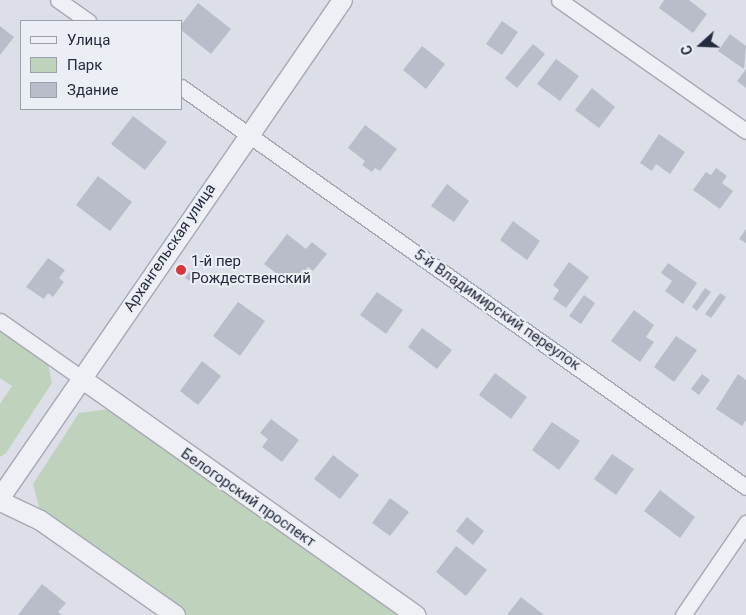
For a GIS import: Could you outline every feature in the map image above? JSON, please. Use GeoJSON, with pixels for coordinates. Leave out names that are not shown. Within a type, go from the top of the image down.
{"type":"FeatureCollection","features":[{"type":"Feature","properties":{"kind":"street"},"geometry":{"type":"LineString","coordinates":[[58,0],[87,20]]}},
{"type":"Feature","properties":{"kind":"street","name":"Архангельская улица"},"geometry":{"type":"LineString","coordinates":[[0,499],[248,133],[342,0]]}},
{"type":"Feature","properties":{"kind":"street"},"geometry":{"type":"LineString","coordinates":[[559,0],[746,131]]}},
{"type":"Feature","properties":{"kind":"street","name":"5-й Владимирский переулок"},"geometry":{"type":"LineString","coordinates":[[182,88],[746,487]]}},
{"type":"Feature","properties":{"kind":"street"},"geometry":{"type":"LineString","coordinates":[[0,321],[81,378]]}},
{"type":"Feature","properties":{"kind":"street","name":"Белогорский проспект"},"geometry":{"type":"LineString","coordinates":[[81,378],[416,615]]}},
{"type":"Feature","properties":{"kind":"street"},"geometry":{"type":"LineString","coordinates":[[0,499],[40,520],[175,615]]}},
{"type":"Feature","properties":{"kind":"street"},"geometry":{"type":"LineString","coordinates":[[683,615],[746,523]]}},
{"type":"Feature","properties":{"kind":"green space"},"geometry":{"type":"Polygon","coordinates":[[[0,328],[48,364],[52,383],[6,453],[0,457],[0,404],[12,386],[0,378],[0,328]]]}},
{"type":"Feature","properties":{"kind":"green space"},"geometry":{"type":"Polygon","coordinates":[[[109,409],[401,615],[186,615],[40,511],[33,484],[79,413],[109,409]]]}},
{"type":"Feature","properties":{"kind":"building"},"geometry":{"type":"Polygon","coordinates":[[[664,0],[689,0],[707,14],[693,33],[659,8],[664,0]]]}},
{"type":"Feature","properties":{"kind":"building"},"geometry":{"type":"Polygon","coordinates":[[[198,3],[231,29],[211,54],[182,31],[182,24],[198,3]]]}},
{"type":"Feature","properties":{"kind":"building"},"geometry":{"type":"Polygon","coordinates":[[[502,21],[518,32],[502,55],[486,44],[502,21]]]}},
{"type":"Feature","properties":{"kind":"building"},"geometry":{"type":"Polygon","coordinates":[[[0,26],[14,37],[0,55],[0,26]]]}},
{"type":"Feature","properties":{"kind":"building"},"geometry":{"type":"Polygon","coordinates":[[[730,34],[746,46],[744,69],[718,51],[730,34]]]}},
{"type":"Feature","properties":{"kind":"building"},"geometry":{"type":"Polygon","coordinates":[[[533,44],[545,54],[517,88],[505,78],[533,44]]]}},
{"type":"Feature","properties":{"kind":"building"},"geometry":{"type":"Polygon","coordinates":[[[422,46],[445,64],[426,89],[403,70],[422,46]]]}},
{"type":"Feature","properties":{"kind":"building"},"geometry":{"type":"Polygon","coordinates":[[[556,59],[579,76],[560,101],[537,84],[556,59]]]}},
{"type":"Feature","properties":{"kind":"building"},"geometry":{"type":"Polygon","coordinates":[[[746,69],[746,88],[737,81],[746,69]]]}},
{"type":"Feature","properties":{"kind":"building"},"geometry":{"type":"Polygon","coordinates":[[[592,88],[615,107],[599,128],[575,110],[592,88]]]}},
{"type":"Feature","properties":{"kind":"building"},"geometry":{"type":"Polygon","coordinates":[[[133,116],[167,142],[145,170],[111,144],[133,116]]]}},
{"type":"Feature","properties":{"kind":"building"},"geometry":{"type":"Polygon","coordinates":[[[365,125],[397,149],[380,171],[375,168],[372,172],[362,165],[365,161],[348,148],[365,125]]]}},
{"type":"Feature","properties":{"kind":"building"},"geometry":{"type":"Polygon","coordinates":[[[659,134],[685,152],[670,174],[656,164],[652,171],[640,163],[659,134]]]}},
{"type":"Feature","properties":{"kind":"building"},"geometry":{"type":"Polygon","coordinates":[[[716,168],[727,176],[722,183],[733,191],[720,209],[693,190],[706,172],[711,175],[716,168]]]}},
{"type":"Feature","properties":{"kind":"building"},"geometry":{"type":"Polygon","coordinates":[[[98,176],[132,202],[110,231],[76,205],[98,176]]]}},
{"type":"Feature","properties":{"kind":"building"},"geometry":{"type":"Polygon","coordinates":[[[447,184],[469,201],[454,222],[431,206],[447,184]]]}},
{"type":"Feature","properties":{"kind":"building"},"geometry":{"type":"Polygon","coordinates":[[[513,221],[540,241],[527,260],[500,240],[513,221]]]}},
{"type":"Feature","properties":{"kind":"building"},"geometry":{"type":"Polygon","coordinates":[[[746,229],[746,243],[739,239],[746,229]]]}},
{"type":"Feature","properties":{"kind":"building"},"geometry":{"type":"Polygon","coordinates":[[[287,234],[306,249],[312,242],[327,254],[313,271],[308,267],[293,286],[264,264],[287,234]]]}},
{"type":"Feature","properties":{"kind":"building"},"geometry":{"type":"Polygon","coordinates":[[[48,258],[65,270],[59,278],[64,282],[53,297],[48,293],[44,299],[26,287],[48,258]]]}},
{"type":"Feature","properties":{"kind":"building"},"geometry":{"type":"Polygon","coordinates":[[[569,262],[589,277],[566,308],[553,299],[559,290],[553,285],[569,262]]]}},
{"type":"Feature","properties":{"kind":"building"},"geometry":{"type":"Polygon","coordinates":[[[668,263],[697,283],[683,304],[665,291],[672,281],[661,273],[668,263]]]}},
{"type":"Feature","properties":{"kind":"building"},"geometry":{"type":"Polygon","coordinates":[[[192,269],[196,272],[190,281],[185,278],[192,269]]]}},
{"type":"Feature","properties":{"kind":"building"},"geometry":{"type":"Polygon","coordinates":[[[705,288],[711,292],[697,311],[692,307],[705,288]]]}},
{"type":"Feature","properties":{"kind":"building"},"geometry":{"type":"Polygon","coordinates":[[[377,292],[403,310],[386,334],[360,315],[377,292]]]}},
{"type":"Feature","properties":{"kind":"building"},"geometry":{"type":"Polygon","coordinates":[[[720,293],[726,297],[711,318],[705,314],[720,293]]]}},
{"type":"Feature","properties":{"kind":"building"},"geometry":{"type":"Polygon","coordinates":[[[584,295],[595,303],[581,324],[569,316],[584,295]]]}},
{"type":"Feature","properties":{"kind":"building"},"geometry":{"type":"Polygon","coordinates":[[[238,302],[265,321],[240,356],[213,336],[238,302]]]}},
{"type":"Feature","properties":{"kind":"building"},"geometry":{"type":"Polygon","coordinates":[[[634,310],[654,325],[646,337],[654,342],[640,362],[611,341],[634,310]]]}},
{"type":"Feature","properties":{"kind":"building"},"geometry":{"type":"Polygon","coordinates":[[[422,328],[452,350],[437,369],[408,347],[422,328]]]}},
{"type":"Feature","properties":{"kind":"building"},"geometry":{"type":"Polygon","coordinates":[[[676,336],[697,350],[674,382],[654,367],[676,336]]]}},
{"type":"Feature","properties":{"kind":"building"},"geometry":{"type":"Polygon","coordinates":[[[202,361],[221,376],[198,405],[180,391],[202,361]]]}},
{"type":"Feature","properties":{"kind":"building"},"geometry":{"type":"Polygon","coordinates":[[[495,373],[527,397],[511,419],[479,395],[495,373]]]}},
{"type":"Feature","properties":{"kind":"building"},"geometry":{"type":"Polygon","coordinates":[[[702,374],[710,380],[699,395],[691,389],[702,374]]]}},
{"type":"Feature","properties":{"kind":"building"},"geometry":{"type":"Polygon","coordinates":[[[738,374],[746,380],[746,420],[742,426],[716,409],[738,374]]]}},
{"type":"Feature","properties":{"kind":"building"},"geometry":{"type":"Polygon","coordinates":[[[271,419],[299,440],[282,462],[262,447],[268,439],[260,433],[271,419]]]}},
{"type":"Feature","properties":{"kind":"building"},"geometry":{"type":"Polygon","coordinates":[[[552,422],[580,441],[559,470],[532,450],[552,422]]]}},
{"type":"Feature","properties":{"kind":"building"},"geometry":{"type":"Polygon","coordinates":[[[612,454],[634,469],[616,495],[594,479],[612,454]]]}},
{"type":"Feature","properties":{"kind":"building"},"geometry":{"type":"Polygon","coordinates":[[[333,455],[359,475],[340,499],[314,479],[333,455]]]}},
{"type":"Feature","properties":{"kind":"building"},"geometry":{"type":"Polygon","coordinates":[[[660,490],[695,517],[680,538],[644,511],[660,490]]]}},
{"type":"Feature","properties":{"kind":"building"},"geometry":{"type":"Polygon","coordinates":[[[390,498],[409,512],[390,536],[372,523],[390,498]]]}},
{"type":"Feature","properties":{"kind":"building"},"geometry":{"type":"Polygon","coordinates":[[[467,517],[484,531],[473,545],[456,531],[467,517]]]}},
{"type":"Feature","properties":{"kind":"building"},"geometry":{"type":"Polygon","coordinates":[[[456,546],[487,570],[466,596],[436,572],[456,546]]]}},
{"type":"Feature","properties":{"kind":"building"},"geometry":{"type":"Polygon","coordinates":[[[42,584],[66,603],[58,612],[62,615],[18,615],[42,584]]]}},
{"type":"Feature","properties":{"kind":"building"},"geometry":{"type":"Polygon","coordinates":[[[521,597],[544,615],[507,615],[521,597]]]}},
{"type":"Feature","properties":{"kind":"place","name":"1-й пер Рождественский"},"geometry":{"type":"Point","coordinates":[181,270]}}]}
